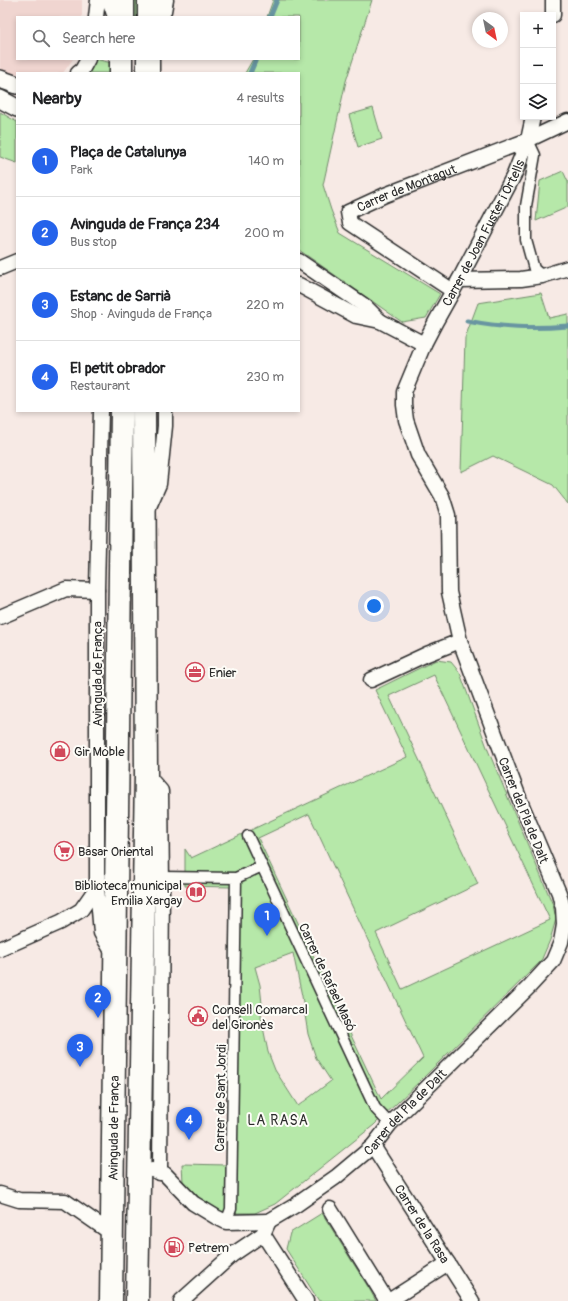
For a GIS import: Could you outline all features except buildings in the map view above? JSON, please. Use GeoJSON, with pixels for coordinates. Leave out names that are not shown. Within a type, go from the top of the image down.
{"type":"FeatureCollection","features":[{"type":"Feature","properties":{"kind":"main road"},"geometry":{"type":"LineString","coordinates":[[123,0],[123,16]]}},
{"type":"Feature","properties":{"kind":"main road"},"geometry":{"type":"LineString","coordinates":[[149,0],[149,16]]}},
{"type":"Feature","properties":{"kind":"main road"},"geometry":{"type":"LineString","coordinates":[[121,60],[121,72]]}},
{"type":"Feature","properties":{"kind":"main road"},"geometry":{"type":"LineString","coordinates":[[148,60],[148,72]]}},
{"type":"Feature","properties":{"kind":"main road","name":"Avinguda de França"},"geometry":{"type":"LineString","coordinates":[[110,1301],[122,412]]}},
{"type":"Feature","properties":{"kind":"main road","name":"Avinguda de França"},"geometry":{"type":"LineString","coordinates":[[136,1301],[146,774],[144,412]]}},
{"type":"Feature","properties":{"kind":"street"},"geometry":{"type":"LineString","coordinates":[[96,16],[98,0]]}},
{"type":"Feature","properties":{"kind":"street"},"geometry":{"type":"LineString","coordinates":[[109,0],[115,16]]}},
{"type":"Feature","properties":{"kind":"street"},"geometry":{"type":"LineString","coordinates":[[162,16],[166,0]]}},
{"type":"Feature","properties":{"kind":"street"},"geometry":{"type":"LineString","coordinates":[[553,12],[554,0]]}},
{"type":"Feature","properties":{"kind":"street"},"geometry":{"type":"LineString","coordinates":[[79,72],[87,60]]}},
{"type":"Feature","properties":{"kind":"street"},"geometry":{"type":"LineString","coordinates":[[0,79],[16,85]]}},
{"type":"Feature","properties":{"kind":"street"},"geometry":{"type":"LineString","coordinates":[[0,99],[16,107]]}},
{"type":"Feature","properties":{"kind":"street","name":"Carrer de Joan Fuster i Ortells"},"geometry":{"type":"LineString","coordinates":[[424,344],[514,175],[528,140],[531,120]]}},
{"type":"Feature","properties":{"kind":"street","name":"Carrer de Montagut"},"geometry":{"type":"LineString","coordinates":[[456,285],[350,223],[348,212],[385,195],[528,140],[568,121]]}},
{"type":"Feature","properties":{"kind":"street"},"geometry":{"type":"LineString","coordinates":[[528,140],[535,155],[526,206],[526,240],[534,269],[542,276]]}},
{"type":"Feature","properties":{"kind":"street"},"geometry":{"type":"LineString","coordinates":[[0,268],[16,261]]}},
{"type":"Feature","properties":{"kind":"street"},"geometry":{"type":"LineString","coordinates":[[300,262],[365,306],[380,321]]}},
{"type":"Feature","properties":{"kind":"street"},"geometry":{"type":"LineString","coordinates":[[456,285],[542,276],[568,268]]}},
{"type":"Feature","properties":{"kind":"street"},"geometry":{"type":"LineString","coordinates":[[300,286],[356,316],[380,321],[424,344]]}},
{"type":"Feature","properties":{"kind":"street","name":"Carrer del Pla de Dalt"},"geometry":{"type":"LineString","coordinates":[[269,1221],[336,1177],[373,1146],[390,1124],[529,987],[553,961],[561,942],[564,925],[563,908],[559,893],[521,803],[460,641],[450,592],[448,515],[442,496],[418,456],[406,420],[404,392],[424,344]]}},
{"type":"Feature","properties":{"kind":"street","name":"Avinguda de França"},"geometry":{"type":"LineString","coordinates":[[101,412],[97,590],[97,887],[101,933],[115,956]]}},
{"type":"Feature","properties":{"kind":"street","name":"Avinguda de França"},"geometry":{"type":"LineString","coordinates":[[144,516],[159,484],[165,412]]}},
{"type":"Feature","properties":{"kind":"street"},"geometry":{"type":"LineString","coordinates":[[0,617],[66,590],[97,590]]}},
{"type":"Feature","properties":{"kind":"street"},"geometry":{"type":"LineString","coordinates":[[371,680],[427,654],[460,641]]}},
{"type":"Feature","properties":{"kind":"street"},"geometry":{"type":"LineString","coordinates":[[146,774],[161,791],[162,877],[160,1173]]}},
{"type":"Feature","properties":{"kind":"street","name":"Carrer de Rafael Masó"},"geometry":{"type":"LineString","coordinates":[[248,836],[375,1108],[390,1124]]}},
{"type":"Feature","properties":{"kind":"street"},"geometry":{"type":"LineString","coordinates":[[162,877],[236,878],[262,866]]}},
{"type":"Feature","properties":{"kind":"street","name":"Carrer de Sant Jordi"},"geometry":{"type":"LineString","coordinates":[[226,1222],[231,1209],[236,878]]}},
{"type":"Feature","properties":{"kind":"street"},"geometry":{"type":"LineString","coordinates":[[0,949],[61,922],[80,910],[97,887]]}},
{"type":"Feature","properties":{"kind":"street"},"geometry":{"type":"LineString","coordinates":[[141,1034],[161,1012]]}},
{"type":"Feature","properties":{"kind":"street","name":"Carrer de la Rasa"},"geometry":{"type":"LineString","coordinates":[[373,1146],[472,1301]]}},
{"type":"Feature","properties":{"kind":"street","name":"Avinguda de França"},"geometry":{"type":"LineString","coordinates":[[138,1158],[152,1170],[165,1174],[193,1203],[226,1222]]}},
{"type":"Feature","properties":{"kind":"street"},"geometry":{"type":"LineString","coordinates":[[0,1194],[19,1200],[65,1201],[111,1233]]}},
{"type":"Feature","properties":{"kind":"street"},"geometry":{"type":"LineString","coordinates":[[330,1209],[388,1301],[448,1263]]}},
{"type":"Feature","properties":{"kind":"street"},"geometry":{"type":"LineString","coordinates":[[181,1301],[232,1255],[263,1234],[269,1221],[226,1222]]}},
{"type":"Feature","properties":{"kind":"street"},"geometry":{"type":"LineString","coordinates":[[263,1234],[306,1301]]}},
{"type":"Feature","properties":{"kind":"shaded area"},"geometry":{"type":"Polygon","coordinates":[[[0,0],[82,0],[82,16],[16,16],[16,60],[72,60],[64,72],[16,72],[16,74],[0,71],[0,0]]]}},
{"type":"Feature","properties":{"kind":"green space"},"geometry":{"type":"Polygon","coordinates":[[[132,0],[141,0],[140,16],[131,16],[132,0]]]}},
{"type":"Feature","properties":{"kind":"green space"},"geometry":{"type":"Polygon","coordinates":[[[273,0],[372,0],[346,81],[323,185],[340,233],[440,294],[426,318],[402,322],[300,251],[300,72],[246,72],[252,60],[300,60],[300,16],[267,16],[273,0]]]}},
{"type":"Feature","properties":{"kind":"green space"},"geometry":{"type":"Polygon","coordinates":[[[94,60],[112,63],[113,72],[88,72],[94,60]]]}},
{"type":"Feature","properties":{"kind":"green space"},"geometry":{"type":"Polygon","coordinates":[[[373,108],[382,139],[358,147],[349,115],[373,108]]]}},
{"type":"Feature","properties":{"kind":"green space"},"geometry":{"type":"Polygon","coordinates":[[[0,112],[16,121],[16,163],[0,157],[0,112]]]}},
{"type":"Feature","properties":{"kind":"green space"},"geometry":{"type":"Polygon","coordinates":[[[563,171],[568,182],[568,207],[536,221],[540,181],[563,171]]]}},
{"type":"Feature","properties":{"kind":"green space"},"geometry":{"type":"Polygon","coordinates":[[[541,293],[549,318],[568,314],[568,504],[553,485],[493,456],[461,472],[465,338],[478,303],[541,293]]]}},
{"type":"Feature","properties":{"kind":"green space"},"geometry":{"type":"Polygon","coordinates":[[[436,660],[451,662],[460,673],[488,750],[553,905],[556,919],[550,940],[541,961],[374,1125],[275,1204],[255,1213],[224,1213],[207,1205],[183,1182],[182,1164],[227,1165],[230,887],[185,886],[185,849],[191,858],[407,757],[375,690],[436,660]],[[434,675],[389,696],[478,884],[376,933],[402,989],[550,920],[434,675]],[[309,814],[258,838],[381,1099],[423,1058],[309,814]],[[293,953],[255,967],[260,985],[262,1004],[261,1017],[268,1052],[275,1070],[298,1106],[331,1081],[316,1058],[308,1034],[293,953]]]}},
{"type":"Feature","properties":{"kind":"green space"},"geometry":{"type":"Polygon","coordinates":[[[322,1213],[376,1301],[319,1301],[286,1249],[290,1233],[322,1213]]]}},
{"type":"Feature","properties":{"kind":"waterway"},"geometry":{"type":"LineString","coordinates":[[270,16],[277,0]]}},
{"type":"Feature","properties":{"kind":"waterway"},"geometry":{"type":"LineString","coordinates":[[250,72],[256,60]]}},
{"type":"Feature","properties":{"kind":"waterway"},"geometry":{"type":"LineString","coordinates":[[467,321],[518,327],[568,326]]}},
{"type":"Feature","properties":{"kind":"place","name":"Enier"},"geometry":{"type":"Point","coordinates":[195,672]}},
{"type":"Feature","properties":{"kind":"place","name":"Gir Moble"},"geometry":{"type":"Point","coordinates":[60,751]}},
{"type":"Feature","properties":{"kind":"place","name":"Basar Oriental"},"geometry":{"type":"Point","coordinates":[64,851]}},
{"type":"Feature","properties":{"kind":"place","name":"Biblioteca municipal Emilia Xargay"},"geometry":{"type":"Point","coordinates":[196,892]}},
{"type":"Feature","properties":{"kind":"place","name":"Plaça de Catalunya"},"geometry":{"type":"Point","coordinates":[267,936]}},
{"type":"Feature","properties":{"kind":"place","name":"Consell Comarcal del Gironès"},"geometry":{"type":"Point","coordinates":[198,1016]}},
{"type":"Feature","properties":{"kind":"place","name":"Avinguda de França 234"},"geometry":{"type":"Point","coordinates":[98,1018]}},
{"type":"Feature","properties":{"kind":"place","name":"Estanc de Sarrià"},"geometry":{"type":"Point","coordinates":[80,1067]}},
{"type":"Feature","properties":{"kind":"place","name":"El petit obrador"},"geometry":{"type":"Point","coordinates":[189,1140]}},
{"type":"Feature","properties":{"kind":"place","name":"Petrem"},"geometry":{"type":"Point","coordinates":[174,1247]}},
{"type":"Feature","properties":{"kind":"district","name":"LA RASA"},"geometry":{"type":"Point","coordinates":[278,1120]}}]}
